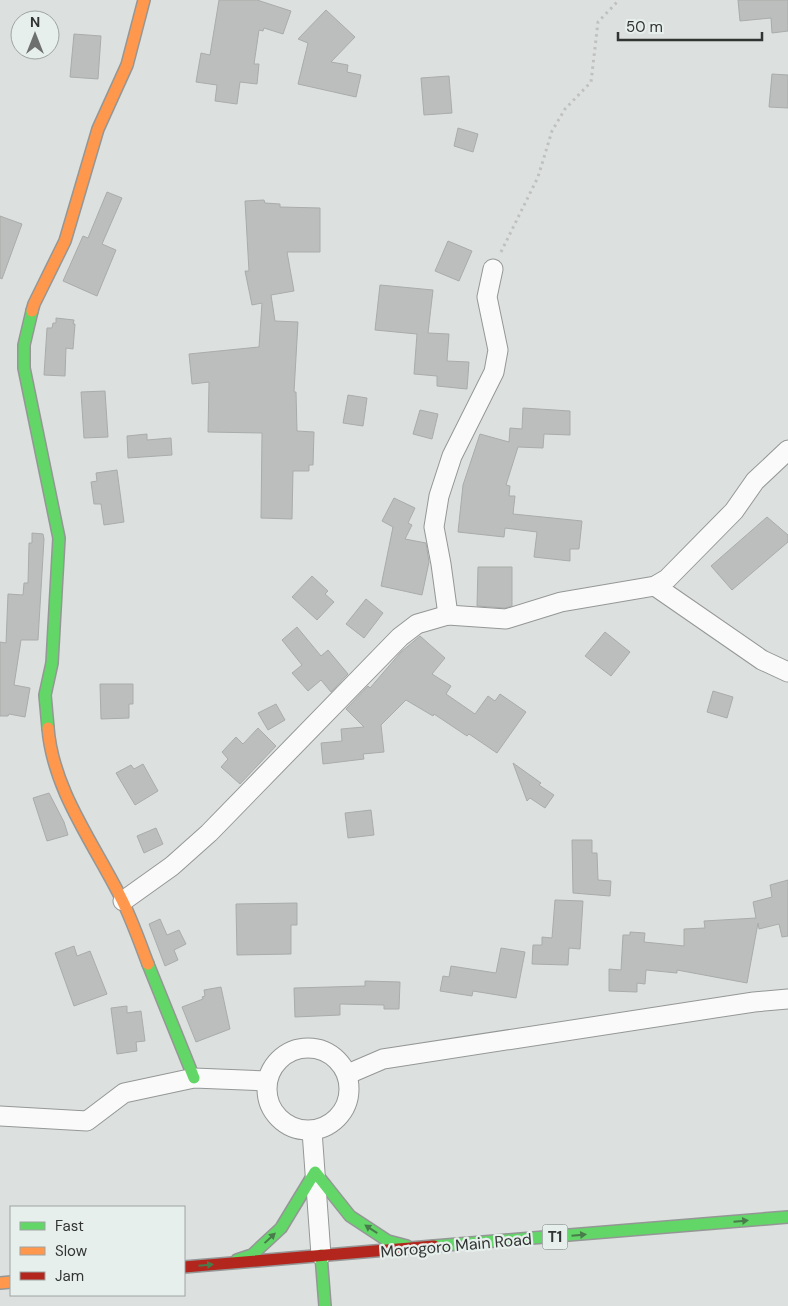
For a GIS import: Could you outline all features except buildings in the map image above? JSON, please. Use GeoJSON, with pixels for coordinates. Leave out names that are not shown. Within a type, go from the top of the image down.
{"type":"FeatureCollection","features":[{"type":"Feature","properties":{"kind":"main road"},"geometry":{"type":"LineString","coordinates":[[144,0],[126,66],[98,129],[65,241],[34,304],[24,345],[24,368],[59,538],[52,663],[44,695],[49,742],[63,788],[123,901],[194,1078]]}},
{"type":"Feature","properties":{"kind":"main road"},"geometry":{"type":"LineString","coordinates":[[229,1263],[252,1255],[281,1228],[315,1172],[350,1216],[388,1241],[415,1248]]}},
{"type":"Feature","properties":{"kind":"main road","name":"Morogoro Main Road"},"geometry":{"type":"LineString","coordinates":[[185,1267],[788,1217]]}},
{"type":"Feature","properties":{"kind":"main road"},"geometry":{"type":"LineString","coordinates":[[321,1255],[325,1306]]}},
{"type":"Feature","properties":{"kind":"street"},"geometry":{"type":"LineString","coordinates":[[448,615],[434,527],[439,496],[452,456],[494,372],[498,350],[487,297],[493,269]]}},
{"type":"Feature","properties":{"kind":"street"},"geometry":{"type":"LineString","coordinates":[[123,901],[172,866],[210,833],[400,637],[417,624],[448,615],[506,619],[561,602],[655,586],[668,579],[734,510],[754,481],[788,450]]}},
{"type":"Feature","properties":{"kind":"street"},"geometry":{"type":"LineString","coordinates":[[655,586],[762,660],[788,672]]}},
{"type":"Feature","properties":{"kind":"street"},"geometry":{"type":"LineString","coordinates":[[348,1074],[383,1059],[754,1002],[788,999]]}},
{"type":"Feature","properties":{"kind":"street"},"geometry":{"type":"LineString","coordinates":[[304,1047],[325,1050],[342,1064],[348,1074],[350,1096],[340,1116],[312,1131],[290,1127],[280,1121],[268,1103],[266,1081],[283,1054],[304,1047]]}},
{"type":"Feature","properties":{"kind":"street"},"geometry":{"type":"LineString","coordinates":[[0,1116],[87,1121],[124,1093],[194,1078],[266,1081]]}},
{"type":"Feature","properties":{"kind":"street"},"geometry":{"type":"LineString","coordinates":[[312,1131],[321,1255]]}},
{"type":"Feature","properties":{"kind":"path"},"geometry":{"type":"LineString","coordinates":[[493,269],[538,178],[552,130],[565,109],[591,82],[598,22],[619,0]]}},
{"type":"Feature","properties":{"kind":"traffic: fast"},"geometry":{"type":"LineString","coordinates":[[32,311],[24,345],[24,368],[59,538],[52,663],[45,695],[48,728]]}},
{"type":"Feature","properties":{"kind":"traffic: fast"},"geometry":{"type":"LineString","coordinates":[[148,964],[194,1078]]}},
{"type":"Feature","properties":{"kind":"traffic: fast"},"geometry":{"type":"LineString","coordinates":[[237,1260],[252,1255],[281,1228],[315,1172],[350,1216],[388,1241],[407,1246]]}},
{"type":"Feature","properties":{"kind":"traffic: fast"},"geometry":{"type":"LineString","coordinates":[[434,1246],[788,1217]]}},
{"type":"Feature","properties":{"kind":"traffic: fast"},"geometry":{"type":"LineString","coordinates":[[321,1255],[325,1306]]}},
{"type":"Feature","properties":{"kind":"traffic: slow"},"geometry":{"type":"LineString","coordinates":[[32,311],[65,241],[98,129],[127,65],[144,0]]}},
{"type":"Feature","properties":{"kind":"traffic: slow"},"geometry":{"type":"LineString","coordinates":[[48,728],[58,774],[66,796],[122,900],[148,964]]}},
{"type":"Feature","properties":{"kind":"traffic: slow"},"geometry":{"type":"LineString","coordinates":[[0,1283],[10,1282]]}},
{"type":"Feature","properties":{"kind":"traffic: jam"},"geometry":{"type":"LineString","coordinates":[[185,1267],[434,1246]]}}]}
